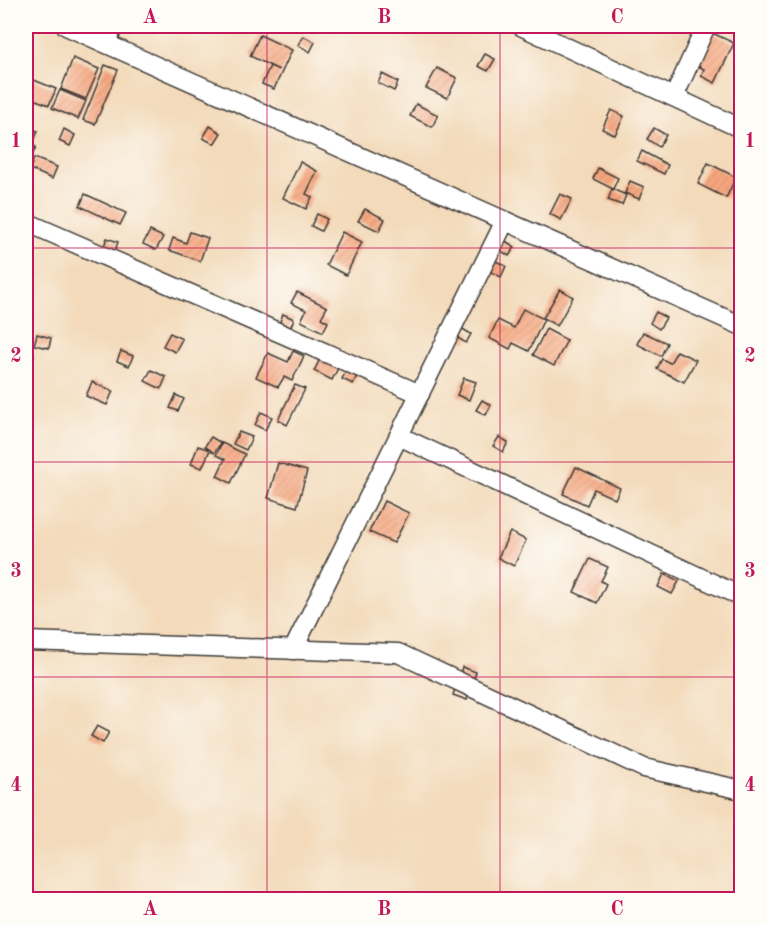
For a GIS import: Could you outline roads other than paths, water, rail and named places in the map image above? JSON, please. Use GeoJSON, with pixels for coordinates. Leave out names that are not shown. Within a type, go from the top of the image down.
{"type":"FeatureCollection","features":[{"type":"Feature","properties":{"kind":"street"},"geometry":{"type":"LineString","coordinates":[[66,26],[741,326]]}},
{"type":"Feature","properties":{"kind":"street"},"geometry":{"type":"LineString","coordinates":[[106,44],[114,26]]}},
{"type":"Feature","properties":{"kind":"street"},"geometry":{"type":"LineString","coordinates":[[521,26],[741,129]]}},
{"type":"Feature","properties":{"kind":"street"},"geometry":{"type":"LineString","coordinates":[[674,96],[706,26]]}},
{"type":"Feature","properties":{"kind":"street"},"geometry":{"type":"LineString","coordinates":[[293,650],[506,221]]}},
{"type":"Feature","properties":{"kind":"street"},"geometry":{"type":"LineString","coordinates":[[26,222],[420,394]]}},
{"type":"Feature","properties":{"kind":"street"},"geometry":{"type":"LineString","coordinates":[[399,436],[741,597]]}},
{"type":"Feature","properties":{"kind":"street"},"geometry":{"type":"LineString","coordinates":[[26,641],[398,653],[644,768],[741,790]]}}]}
